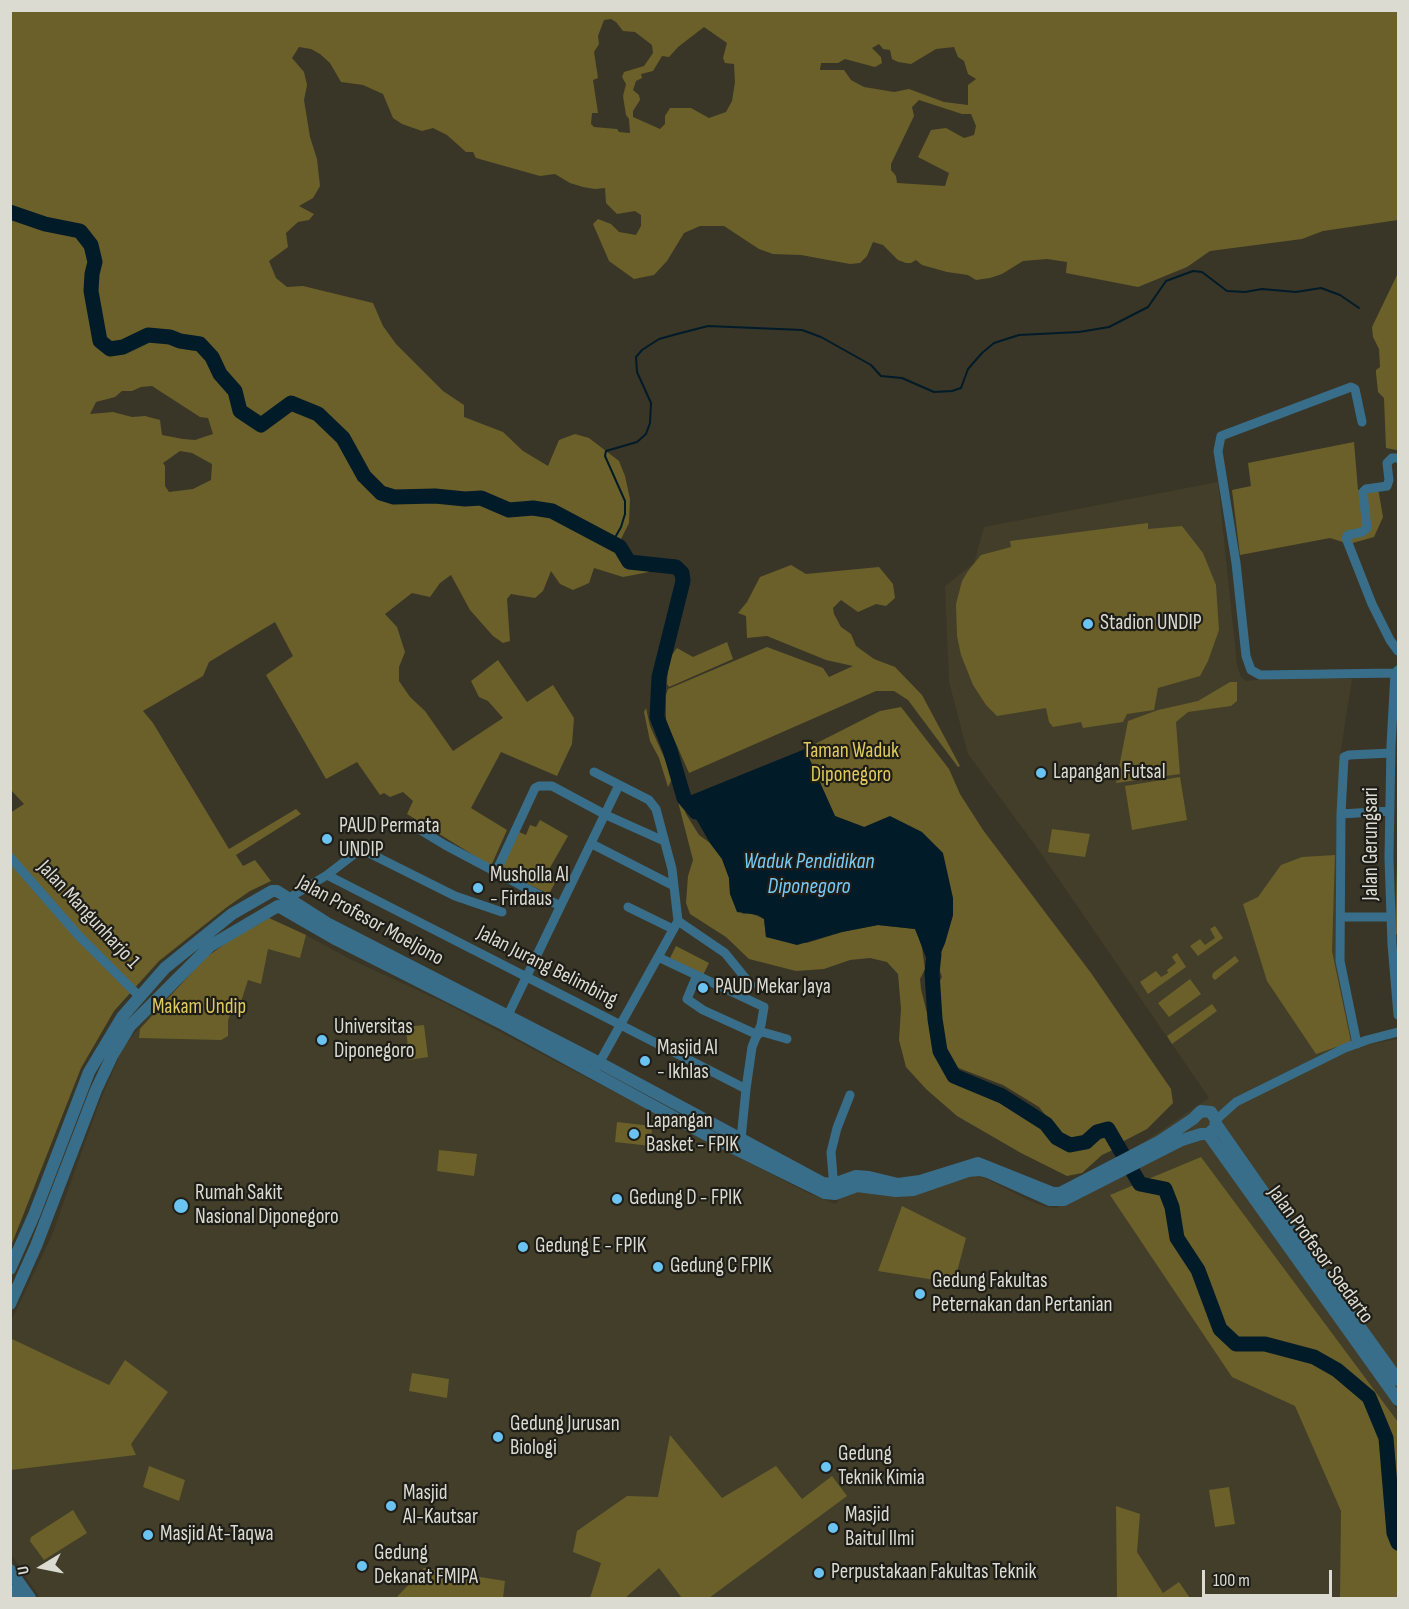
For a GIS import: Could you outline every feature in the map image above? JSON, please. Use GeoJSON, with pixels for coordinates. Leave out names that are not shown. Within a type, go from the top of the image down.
{"type":"FeatureCollection","features":[{"type":"Feature","properties":{"kind":"street"},"geometry":{"type":"LineString","coordinates":[[1362,422],[1355,389],[1351,387],[1221,436],[1218,451],[1236,563],[1246,656],[1251,670],[1260,675],[1397,672]]}},
{"type":"Feature","properties":{"kind":"street"},"geometry":{"type":"LineString","coordinates":[[1398,458],[1392,458],[1387,463],[1389,480],[1387,486],[1366,489],[1363,492],[1367,528],[1362,532],[1348,535],[1346,541],[1372,604],[1398,651]]}},
{"type":"Feature","properties":{"kind":"street","name":"Jalan Gerungsari"},"geometry":{"type":"LineString","coordinates":[[1397,672],[1390,812],[1394,858],[1393,922],[1398,1015]]}},
{"type":"Feature","properties":{"kind":"street"},"geometry":{"type":"LineString","coordinates":[[1357,1044],[1340,961],[1341,813],[1344,757],[1349,754],[1393,748]]}},
{"type":"Feature","properties":{"kind":"street"},"geometry":{"type":"LineString","coordinates":[[594,772],[652,803],[656,809],[672,869],[675,925],[597,1068]]}},
{"type":"Feature","properties":{"kind":"street"},"geometry":{"type":"LineString","coordinates":[[506,1019],[619,785]]}},
{"type":"Feature","properties":{"kind":"street"},"geometry":{"type":"LineString","coordinates":[[496,873],[535,788],[539,786],[552,786],[606,815],[664,841]]}},
{"type":"Feature","properties":{"kind":"street"},"geometry":{"type":"LineString","coordinates":[[1341,813],[1390,812]]}},
{"type":"Feature","properties":{"kind":"street"},"geometry":{"type":"LineString","coordinates":[[412,825],[560,906]]}},
{"type":"Feature","properties":{"kind":"street"},"geometry":{"type":"LineString","coordinates":[[592,844],[674,886]]}},
{"type":"Feature","properties":{"kind":"street"},"geometry":{"type":"LineString","coordinates":[[10,1304],[36,1246],[96,1090],[112,1056],[130,1026],[210,946],[327,875],[357,852],[365,851],[455,896],[502,912]]}},
{"type":"Feature","properties":{"kind":"street","name":"Jalan Mangunharjo 1"},"geometry":{"type":"LineString","coordinates":[[10,857],[78,935],[140,997]]}},
{"type":"Feature","properties":{"kind":"street","name":"Jalan Jurang Belimbing"},"geometry":{"type":"LineString","coordinates":[[327,875],[527,975],[746,1089]]}},
{"type":"Feature","properties":{"kind":"street","name":"Jalan Profesor Moeljono"},"geometry":{"type":"LineString","coordinates":[[10,1269],[34,1215],[90,1072],[122,1017],[165,968],[232,914],[269,891],[275,890],[282,902]]}},
{"type":"Feature","properties":{"kind":"street"},"geometry":{"type":"LineString","coordinates":[[282,902],[346,944],[506,1019],[835,1189]]}},
{"type":"Feature","properties":{"kind":"street"},"geometry":{"type":"LineString","coordinates":[[628,907],[675,925],[725,953],[751,985]]}},
{"type":"Feature","properties":{"kind":"street"},"geometry":{"type":"LineString","coordinates":[[1341,917],[1393,922]]}},
{"type":"Feature","properties":{"kind":"street"},"geometry":{"type":"LineString","coordinates":[[658,957],[764,1007],[752,1047],[741,1140]]}},
{"type":"Feature","properties":{"kind":"street"},"geometry":{"type":"LineString","coordinates":[[698,975],[687,999],[703,1010],[758,1033],[787,1039]]}},
{"type":"Feature","properties":{"kind":"street"},"geometry":{"type":"LineString","coordinates":[[1214,1119],[1236,1102],[1357,1044],[1398,1032]]}},
{"type":"Feature","properties":{"kind":"street"},"geometry":{"type":"LineString","coordinates":[[597,1068],[703,1133],[825,1193],[857,1186],[897,1188],[978,1163],[1053,1193],[1068,1194],[1164,1144],[1201,1111],[1214,1119]]}},
{"type":"Feature","properties":{"kind":"street"},"geometry":{"type":"LineString","coordinates":[[835,1189],[831,1152],[837,1128],[850,1095]]}},
{"type":"Feature","properties":{"kind":"street"},"geometry":{"type":"LineString","coordinates":[[1193,1119],[1194,1128],[1204,1134]]}},
{"type":"Feature","properties":{"kind":"street"},"geometry":{"type":"LineString","coordinates":[[1164,1144],[1204,1134],[1215,1128],[1214,1119]]}},
{"type":"Feature","properties":{"kind":"street","name":"Jalan Profesor Soedarto"},"geometry":{"type":"LineString","coordinates":[[1214,1119],[1282,1220],[1378,1349],[1398,1380]]}},
{"type":"Feature","properties":{"kind":"street","name":"Jalan Profesor Soedarto"},"geometry":{"type":"LineString","coordinates":[[1204,1134],[1398,1400]]}},
{"type":"Feature","properties":{"kind":"street"},"geometry":{"type":"LineString","coordinates":[[10,1570],[24,1598]]}},
{"type":"Feature","properties":{"kind":"street"},"geometry":{"type":"LineString","coordinates":[[10,1590],[24,1598]]}},
{"type":"Feature","properties":{"kind":"shaded area","name":"Universitas Diponegoro"},"geometry":{"type":"Polygon","coordinates":[[[1218,482],[1237,665],[1241,677],[1246,681],[1289,677],[1352,679],[1340,756],[1336,912],[1350,1022],[1364,1045],[1398,1039],[1398,1403],[1394,1404],[1398,1411],[1398,1598],[40,1598],[11,1554],[11,1321],[52,1235],[98,1106],[124,1045],[169,994],[269,918],[445,1003],[734,1155],[808,1193],[836,1204],[843,1194],[976,1176],[985,1178],[1046,1207],[1058,1208],[1054,1193],[1147,1140],[1209,1098],[1040,852],[968,754],[949,682],[945,586],[974,563],[984,527],[1218,482]]]}},
{"type":"Feature","properties":{"kind":"green space"},"geometry":{"type":"Polygon","coordinates":[[[10,11],[1398,11],[1398,220],[1323,231],[1302,239],[1210,251],[1187,267],[1138,287],[1066,273],[1067,262],[1047,259],[1023,261],[1002,274],[976,280],[968,275],[922,265],[916,260],[906,263],[898,260],[883,245],[873,242],[867,256],[860,263],[850,264],[801,255],[773,254],[759,249],[724,226],[700,226],[684,233],[667,261],[654,275],[634,279],[609,261],[593,224],[598,219],[611,224],[619,232],[636,235],[641,226],[641,215],[635,211],[617,214],[606,203],[605,188],[583,187],[570,183],[555,174],[540,176],[476,158],[473,152],[466,152],[447,135],[433,128],[422,131],[402,124],[393,118],[383,94],[363,85],[341,82],[330,63],[320,54],[311,49],[299,47],[292,58],[304,72],[307,85],[304,100],[310,137],[317,159],[320,186],[313,198],[299,206],[314,214],[309,220],[298,222],[286,233],[288,247],[269,261],[276,278],[287,287],[303,286],[373,303],[383,326],[396,344],[443,391],[464,405],[464,417],[503,432],[523,451],[548,466],[559,440],[575,434],[589,438],[619,461],[630,499],[629,523],[620,541],[631,559],[644,560],[649,572],[623,577],[594,568],[589,583],[573,590],[560,584],[551,571],[543,591],[535,598],[511,594],[507,599],[510,641],[503,643],[493,636],[470,610],[451,575],[440,583],[430,597],[412,593],[385,614],[397,627],[405,652],[399,667],[399,681],[410,697],[425,711],[453,751],[503,718],[488,701],[479,697],[471,681],[498,660],[527,702],[553,685],[574,718],[572,744],[557,776],[501,752],[471,808],[507,830],[491,866],[407,814],[413,801],[403,792],[390,797],[384,793],[380,795],[357,762],[326,779],[266,675],[293,656],[275,622],[209,662],[203,676],[143,711],[153,723],[229,849],[296,809],[301,814],[236,855],[243,866],[255,860],[271,881],[250,891],[227,907],[159,961],[114,1011],[81,1068],[11,1246],[10,813],[24,804],[10,789],[10,11]],[[611,19],[604,20],[598,36],[599,44],[594,52],[598,78],[593,80],[598,113],[592,113],[591,124],[594,127],[617,129],[619,132],[630,133],[623,96],[626,84],[622,77],[624,72],[644,66],[653,53],[652,45],[635,32],[623,31],[611,19]],[[704,27],[669,57],[662,56],[653,71],[641,74],[642,78],[636,81],[633,90],[639,95],[640,100],[633,111],[633,117],[660,129],[665,124],[665,116],[670,108],[691,108],[709,118],[726,112],[732,101],[735,82],[734,64],[725,63],[723,58],[727,43],[704,27]],[[879,44],[872,48],[881,57],[882,63],[875,67],[845,59],[838,63],[821,63],[820,70],[844,70],[851,80],[864,87],[894,92],[909,89],[944,102],[968,105],[968,85],[976,79],[968,74],[964,61],[958,57],[954,47],[936,49],[911,64],[892,59],[890,50],[883,49],[879,44]],[[919,100],[912,107],[914,116],[891,164],[891,170],[896,176],[897,183],[945,186],[949,173],[918,157],[931,130],[946,128],[964,138],[974,135],[976,126],[971,114],[962,114],[919,100]],[[152,386],[122,391],[115,397],[96,402],[90,414],[113,412],[160,420],[162,435],[183,439],[195,440],[213,434],[208,418],[200,417],[152,386]],[[180,451],[163,463],[165,486],[169,492],[193,489],[211,480],[212,464],[192,453],[180,451]]]}},
{"type":"Feature","properties":{"kind":"green space"},"geometry":{"type":"Polygon","coordinates":[[[1398,273],[1398,450],[1396,450],[1386,448],[1384,398],[1378,392],[1376,373],[1380,367],[1379,349],[1373,337],[1372,327],[1398,273]]]}},
{"type":"Feature","properties":{"kind":"green space"},"geometry":{"type":"Polygon","coordinates":[[[1354,442],[1358,490],[1378,488],[1383,517],[1374,537],[1349,544],[1330,538],[1240,555],[1232,490],[1251,486],[1248,463],[1354,442]]]}},
{"type":"Feature","properties":{"kind":"green space","name":"Stadion UNDIP"},"geometry":{"type":"Polygon","coordinates":[[[1148,523],[1148,529],[1182,526],[1203,553],[1216,585],[1219,630],[1200,676],[1158,688],[1154,710],[1127,714],[1123,722],[1083,728],[1081,722],[1053,727],[1049,722],[1046,708],[997,716],[986,705],[973,685],[961,655],[957,636],[956,604],[962,581],[968,571],[981,555],[1011,547],[1010,541],[1148,523]]]}},
{"type":"Feature","properties":{"kind":"green space"},"geometry":{"type":"Polygon","coordinates":[[[791,565],[806,574],[879,567],[893,584],[895,598],[886,606],[876,604],[858,612],[841,600],[833,608],[834,614],[841,627],[851,634],[856,646],[874,659],[895,667],[922,695],[960,766],[958,767],[908,700],[894,691],[876,691],[689,773],[666,721],[668,689],[767,647],[823,668],[829,677],[853,666],[826,660],[767,636],[747,638],[746,616],[738,613],[747,602],[760,577],[791,565]]]}},
{"type":"Feature","properties":{"kind":"green space"},"geometry":{"type":"Polygon","coordinates":[[[727,642],[733,659],[669,687],[667,684],[668,666],[677,648],[693,657],[727,642]]]}},
{"type":"Feature","properties":{"kind":"green space"},"geometry":{"type":"Polygon","coordinates":[[[1230,682],[1237,682],[1237,701],[1231,706],[1188,712],[1176,722],[1180,774],[1116,783],[1128,721],[1158,710],[1198,701],[1230,682]]]}},
{"type":"Feature","properties":{"kind":"green space","name":"Taman Waduk Diponegoro"},"geometry":{"type":"Polygon","coordinates":[[[901,707],[949,769],[960,794],[983,830],[1091,973],[1171,1089],[1173,1103],[1147,1129],[1122,1142],[1110,1123],[1093,1128],[1082,1138],[1062,1136],[1039,1107],[1003,1085],[956,1067],[948,1056],[939,1016],[938,985],[942,977],[937,962],[953,915],[953,898],[864,827],[835,816],[805,749],[880,711],[901,707]]]}},
{"type":"Feature","properties":{"kind":"green space"},"geometry":{"type":"Polygon","coordinates":[[[646,708],[650,726],[673,777],[668,787],[659,758],[650,741],[644,712],[646,708]]]}},
{"type":"Feature","properties":{"kind":"green space"},"geometry":{"type":"Polygon","coordinates":[[[1180,777],[1187,820],[1132,830],[1125,786],[1180,777]]]}},
{"type":"Feature","properties":{"kind":"green space"},"geometry":{"type":"Polygon","coordinates":[[[678,789],[686,814],[699,835],[710,843],[722,859],[729,878],[730,894],[743,914],[750,913],[764,919],[766,937],[807,943],[842,932],[878,925],[915,929],[921,941],[925,969],[920,979],[921,989],[937,1054],[951,1081],[998,1098],[1041,1128],[1053,1140],[1068,1148],[1092,1143],[1104,1134],[1115,1149],[1102,1155],[1082,1173],[1067,1176],[1021,1153],[957,1116],[926,1089],[906,1067],[899,1040],[901,1009],[898,974],[887,962],[870,958],[850,960],[824,969],[796,971],[749,959],[726,937],[690,914],[686,903],[688,876],[693,860],[675,790],[678,789]]]}},
{"type":"Feature","properties":{"kind":"green space"},"geometry":{"type":"Polygon","coordinates":[[[540,820],[568,836],[547,873],[557,879],[549,894],[502,872],[502,866],[519,832],[526,835],[530,825],[536,827],[540,820]]]}},
{"type":"Feature","properties":{"kind":"green space"},"geometry":{"type":"Polygon","coordinates":[[[1052,829],[1090,834],[1085,857],[1048,852],[1052,829]]]}},
{"type":"Feature","properties":{"kind":"green space"},"geometry":{"type":"Polygon","coordinates":[[[1335,855],[1332,951],[1351,1042],[1316,1054],[1267,981],[1243,904],[1258,897],[1281,865],[1302,857],[1335,855]]]}},
{"type":"Feature","properties":{"kind":"green space"},"geometry":{"type":"Polygon","coordinates":[[[1398,863],[1398,935],[1395,934],[1398,863]]]}},
{"type":"Feature","properties":{"kind":"green space","name":"Makam Undip"},"geometry":{"type":"Polygon","coordinates":[[[269,918],[306,935],[300,958],[268,949],[261,984],[248,980],[238,1011],[231,1011],[228,1036],[221,1040],[139,1038],[140,1029],[205,958],[232,939],[269,918]]]}},
{"type":"Feature","properties":{"kind":"green space"},"geometry":{"type":"Polygon","coordinates":[[[1215,926],[1223,938],[1198,956],[1190,946],[1200,939],[1205,945],[1215,938],[1210,929],[1215,926]]]}},
{"type":"Feature","properties":{"kind":"green space"},"geometry":{"type":"Polygon","coordinates":[[[676,946],[709,963],[703,975],[670,958],[676,946]]]}},
{"type":"Feature","properties":{"kind":"green space"},"geometry":{"type":"Polygon","coordinates":[[[1177,953],[1186,967],[1148,994],[1140,982],[1156,971],[1161,977],[1168,973],[1167,970],[1176,963],[1172,957],[1177,953]]]}},
{"type":"Feature","properties":{"kind":"green space"},"geometry":{"type":"Polygon","coordinates":[[[1235,956],[1239,961],[1215,980],[1212,977],[1213,973],[1235,956]]]}},
{"type":"Feature","properties":{"kind":"green space"},"geometry":{"type":"Polygon","coordinates":[[[1190,979],[1201,994],[1169,1017],[1158,1003],[1190,979]]]}},
{"type":"Feature","properties":{"kind":"green space"},"geometry":{"type":"Polygon","coordinates":[[[1212,1004],[1217,1011],[1172,1044],[1167,1036],[1212,1004]]]}},
{"type":"Feature","properties":{"kind":"green space"},"geometry":{"type":"Polygon","coordinates":[[[424,1025],[428,1057],[409,1060],[406,1027],[424,1025]]]}},
{"type":"Feature","properties":{"kind":"green space","name":"Lapangan Basket - FPIK"},"geometry":{"type":"Polygon","coordinates":[[[617,1122],[652,1126],[651,1146],[615,1142],[617,1122]]]}},
{"type":"Feature","properties":{"kind":"green space"},"geometry":{"type":"Polygon","coordinates":[[[439,1150],[477,1154],[474,1176],[437,1171],[439,1150]]]}},
{"type":"Feature","properties":{"kind":"green space"},"geometry":{"type":"Polygon","coordinates":[[[1201,1157],[1398,1422],[1398,1598],[1340,1598],[1341,1511],[1295,1406],[1232,1377],[1110,1195],[1201,1157]]]}},
{"type":"Feature","properties":{"kind":"green space"},"geometry":{"type":"Polygon","coordinates":[[[902,1206],[966,1238],[954,1283],[878,1271],[902,1206]]]}},
{"type":"Feature","properties":{"kind":"green space"},"geometry":{"type":"Polygon","coordinates":[[[10,1338],[109,1385],[125,1360],[168,1392],[131,1444],[136,1455],[11,1470],[10,1338]]]}},
{"type":"Feature","properties":{"kind":"green space"},"geometry":{"type":"Polygon","coordinates":[[[412,1373],[449,1379],[447,1398],[409,1391],[412,1373]]]}},
{"type":"Feature","properties":{"kind":"green space"},"geometry":{"type":"Polygon","coordinates":[[[670,1435],[722,1498],[776,1466],[802,1499],[832,1476],[847,1496],[709,1598],[682,1598],[659,1568],[625,1598],[590,1598],[601,1563],[573,1552],[577,1531],[627,1496],[658,1497],[670,1435]]]}},
{"type":"Feature","properties":{"kind":"green space"},"geometry":{"type":"Polygon","coordinates":[[[149,1466],[185,1480],[179,1501],[143,1487],[149,1466]]]}},
{"type":"Feature","properties":{"kind":"green space"},"geometry":{"type":"Polygon","coordinates":[[[1229,1487],[1235,1524],[1215,1527],[1209,1490],[1229,1487]]]}},
{"type":"Feature","properties":{"kind":"green space"},"geometry":{"type":"Polygon","coordinates":[[[1116,1506],[1140,1514],[1137,1552],[1163,1593],[1179,1582],[1190,1598],[1117,1598],[1116,1506]]]}},
{"type":"Feature","properties":{"kind":"green space"},"geometry":{"type":"Polygon","coordinates":[[[73,1510],[87,1533],[44,1560],[30,1541],[31,1537],[73,1510]]]}},
{"type":"Feature","properties":{"kind":"green space"},"geometry":{"type":"Polygon","coordinates":[[[424,1568],[505,1581],[503,1598],[396,1598],[424,1568]]]}},
{"type":"Feature","properties":{"kind":"water","name":"Waduk Pendidikan Diponegoro"},"geometry":{"type":"Polygon","coordinates":[[[805,749],[835,816],[864,827],[890,816],[922,832],[943,853],[953,898],[953,915],[945,943],[932,973],[915,929],[878,925],[842,932],[797,945],[766,937],[764,919],[758,915],[737,912],[730,894],[729,878],[722,859],[684,798],[805,749]]]}},
{"type":"Feature","properties":{"kind":"waterway"},"geometry":{"type":"LineString","coordinates":[[10,212],[45,224],[80,231],[91,245],[95,262],[91,291],[100,341],[110,349],[123,347],[148,335],[200,344],[212,357],[220,374],[235,391],[240,411],[261,425],[291,403],[318,414],[343,438],[364,476],[381,493],[394,497],[481,498],[509,510],[533,508],[552,511],[620,547],[629,562],[676,567],[682,573],[683,581],[659,677],[657,717],[670,750],[684,798],[696,812]]}},
{"type":"Feature","properties":{"kind":"waterway"},"geometry":{"type":"LineString","coordinates":[[612,543],[621,527],[625,514],[625,501],[605,456],[606,451],[637,442],[646,434],[650,423],[651,403],[637,372],[636,357],[642,350],[659,339],[708,326],[802,330],[821,337],[871,365],[881,376],[902,378],[934,392],[961,388],[968,369],[994,343],[1019,335],[1079,332],[1109,327],[1148,307],[1166,281],[1193,271],[1202,272],[1227,291],[1245,292],[1262,289],[1296,292],[1321,288],[1340,295],[1359,308]]}},
{"type":"Feature","properties":{"kind":"waterway"},"geometry":{"type":"LineString","coordinates":[[934,954],[932,973],[940,1051],[954,1076],[1002,1096],[1046,1124],[1057,1138],[1070,1145],[1086,1142],[1097,1132],[1108,1129],[1140,1184],[1165,1189],[1172,1207],[1177,1238],[1198,1270],[1220,1329],[1236,1344],[1265,1344],[1314,1357],[1337,1370],[1369,1397],[1386,1438],[1394,1533],[1398,1543]]}},
{"type":"Feature","properties":{"kind":"place","name":"Stadion UNDIP"},"geometry":{"type":"Point","coordinates":[1088,624]}},
{"type":"Feature","properties":{"kind":"place","name":"Lapangan Futsal"},"geometry":{"type":"Point","coordinates":[1041,773]}},
{"type":"Feature","properties":{"kind":"place","name":"PAUD Permata UNDIP"},"geometry":{"type":"Point","coordinates":[327,839]}},
{"type":"Feature","properties":{"kind":"place","name":"Musholla Al - Firdaus"},"geometry":{"type":"Point","coordinates":[478,888]}},
{"type":"Feature","properties":{"kind":"place","name":"PAUD Mekar Jaya"},"geometry":{"type":"Point","coordinates":[703,988]}},
{"type":"Feature","properties":{"kind":"place","name":"Universitas Diponegoro"},"geometry":{"type":"Point","coordinates":[322,1040]}},
{"type":"Feature","properties":{"kind":"place","name":"Masjid Al - Ikhlas"},"geometry":{"type":"Point","coordinates":[645,1061]}},
{"type":"Feature","properties":{"kind":"place","name":"Lapangan Basket - FPIK"},"geometry":{"type":"Point","coordinates":[634,1134]}},
{"type":"Feature","properties":{"kind":"place","name":"Gedung D - FPIK"},"geometry":{"type":"Point","coordinates":[617,1199]}},
{"type":"Feature","properties":{"kind":"place","name":"Rumah Sakit Nasional Diponegoro"},"geometry":{"type":"Point","coordinates":[181,1206]}},
{"type":"Feature","properties":{"kind":"place","name":"Gedung E - FPIK"},"geometry":{"type":"Point","coordinates":[523,1247]}},
{"type":"Feature","properties":{"kind":"place","name":"Gedung C FPIK"},"geometry":{"type":"Point","coordinates":[658,1267]}},
{"type":"Feature","properties":{"kind":"place","name":"Gedung Fakultas Peternakan dan Pertanian"},"geometry":{"type":"Point","coordinates":[920,1294]}},
{"type":"Feature","properties":{"kind":"place","name":"Gedung Jurusan Biologi"},"geometry":{"type":"Point","coordinates":[498,1437]}},
{"type":"Feature","properties":{"kind":"place","name":"Gedung Teknik Kimia"},"geometry":{"type":"Point","coordinates":[826,1467]}},
{"type":"Feature","properties":{"kind":"place","name":"Masjid Al-Kautsar"},"geometry":{"type":"Point","coordinates":[391,1506]}},
{"type":"Feature","properties":{"kind":"place","name":"Masjid Baitul Ilmi"},"geometry":{"type":"Point","coordinates":[833,1528]}},
{"type":"Feature","properties":{"kind":"place","name":"Masjid At-Taqwa"},"geometry":{"type":"Point","coordinates":[148,1535]}},
{"type":"Feature","properties":{"kind":"place","name":"Gedung Dekanat FMIPA"},"geometry":{"type":"Point","coordinates":[362,1566]}},
{"type":"Feature","properties":{"kind":"place","name":"Perpustakaan Fakultas Teknik"},"geometry":{"type":"Point","coordinates":[819,1573]}}]}
